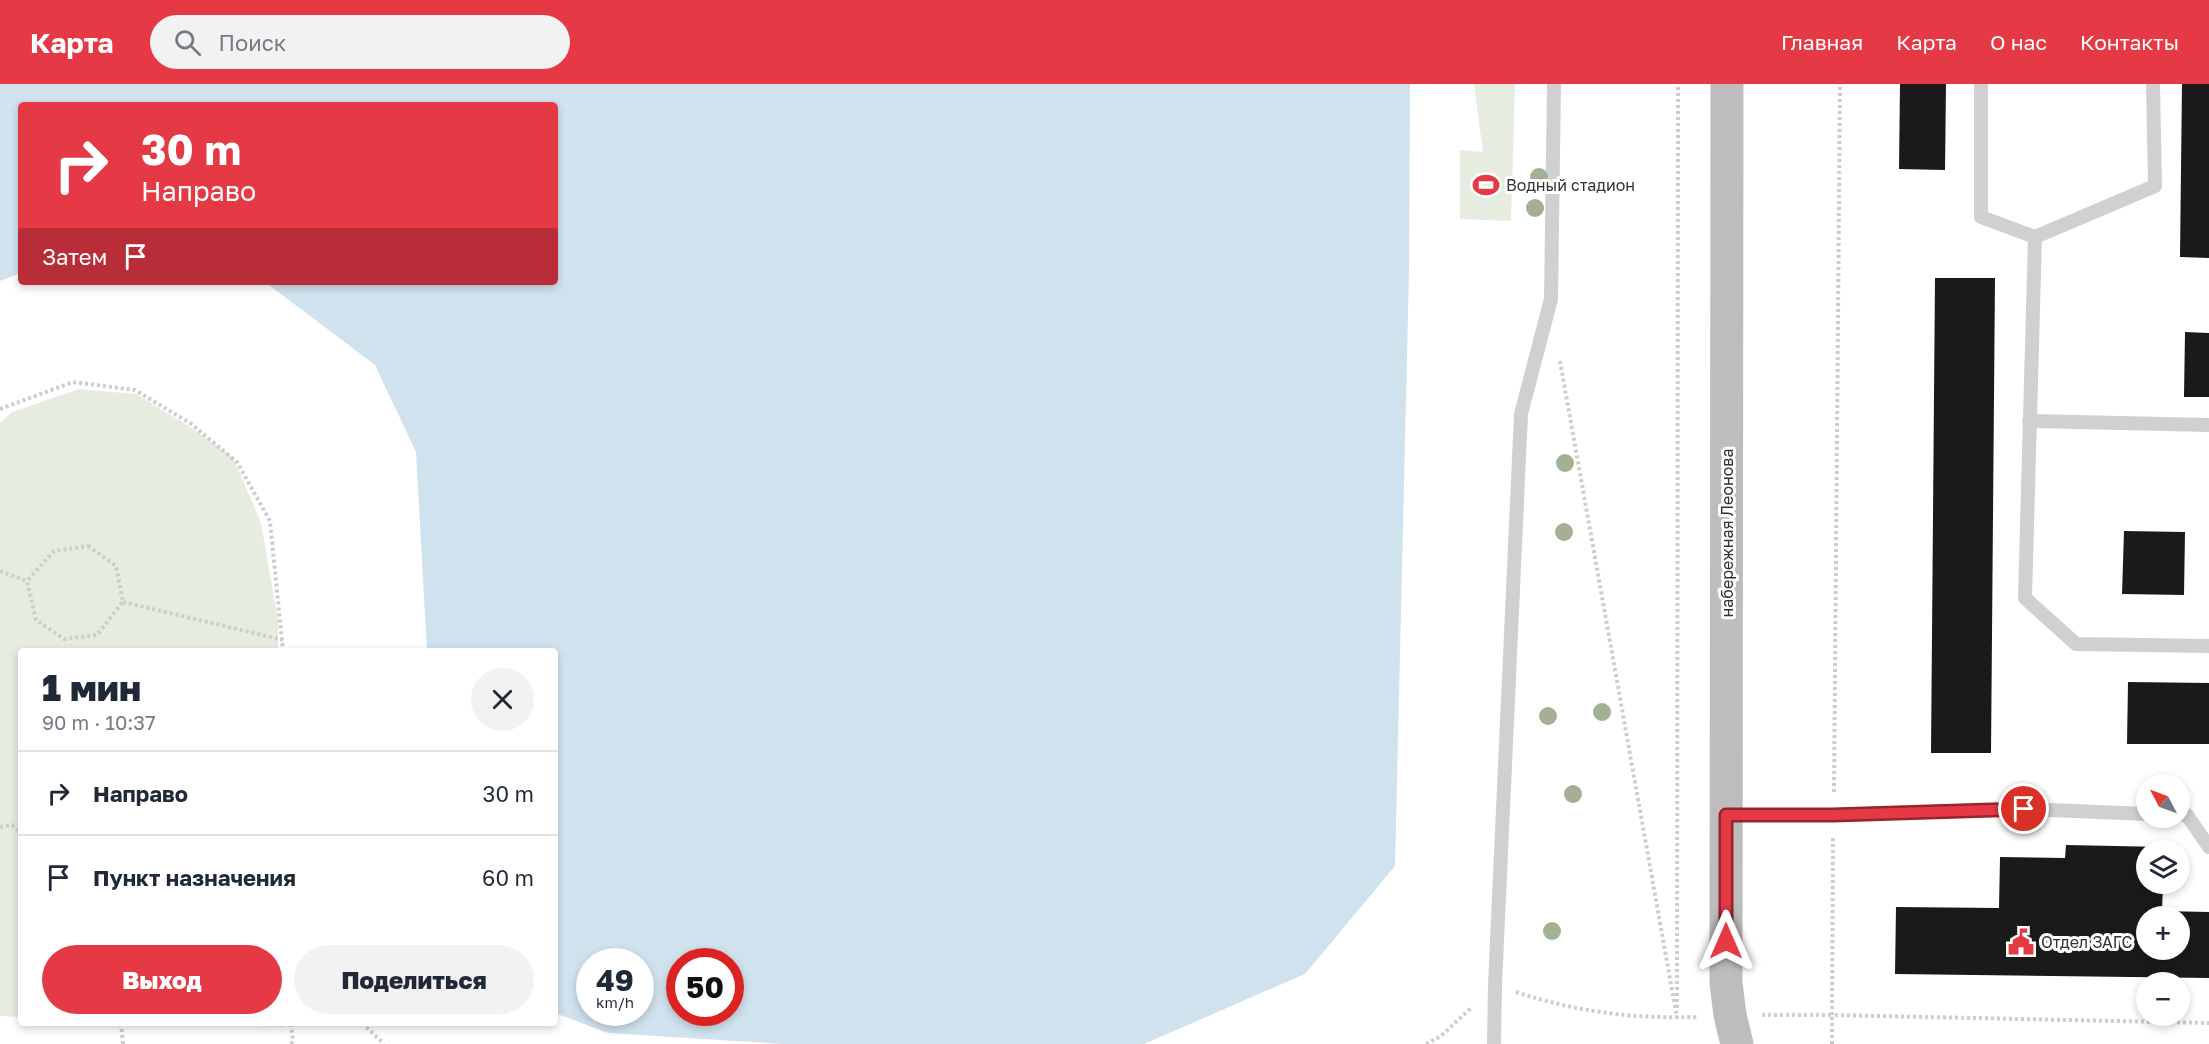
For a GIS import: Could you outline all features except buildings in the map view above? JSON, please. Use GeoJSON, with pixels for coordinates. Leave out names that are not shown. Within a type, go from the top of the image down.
{"type":"FeatureCollection","features":[{"type":"Feature","properties":{"kind":"main road","name":"набережная Леонова"},"geometry":{"type":"LineString","coordinates":[[1726,983],[1727,84]]}},
{"type":"Feature","properties":{"kind":"main road"},"geometry":{"type":"LineString","coordinates":[[1726,983],[1742,1015],[1762,1029]]}},
{"type":"Feature","properties":{"kind":"main road"},"geometry":{"type":"LineString","coordinates":[[1713,1044],[1726,983]]}},
{"type":"Feature","properties":{"kind":"main road"},"geometry":{"type":"LineString","coordinates":[[1726,983],[1737,1044]]}},
{"type":"Feature","properties":{"kind":"lane"},"geometry":{"type":"LineString","coordinates":[[1494,1044],[1521,414],[1551,299],[1554,84]]}},
{"type":"Feature","properties":{"kind":"lane"},"geometry":{"type":"LineString","coordinates":[[1981,84],[1981,218],[2035,237],[2155,186],[2153,84]]}},
{"type":"Feature","properties":{"kind":"lane"},"geometry":{"type":"LineString","coordinates":[[2035,237],[2025,598],[2076,644],[2209,646]]}},
{"type":"Feature","properties":{"kind":"lane"},"geometry":{"type":"LineString","coordinates":[[2030,421],[2209,425]]}},
{"type":"Feature","properties":{"kind":"lane"},"geometry":{"type":"LineString","coordinates":[[1726,815],[1833,815],[2024,809],[2136,814]]}},
{"type":"Feature","properties":{"kind":"lane"},"geometry":{"type":"LineString","coordinates":[[2190,819],[2209,847]]}},
{"type":"Feature","properties":{"kind":"path"},"geometry":{"type":"LineString","coordinates":[[1677,1018],[1678,84]]}},
{"type":"Feature","properties":{"kind":"path"},"geometry":{"type":"LineString","coordinates":[[1832,1044],[1840,84]]}},
{"type":"Feature","properties":{"kind":"path"},"geometry":{"type":"LineString","coordinates":[[1560,358],[1677,1018]]}},
{"type":"Feature","properties":{"kind":"path"},"geometry":{"type":"LineString","coordinates":[[0,409],[73,382],[135,390],[190,423],[237,462],[270,521],[283,648]]}},
{"type":"Feature","properties":{"kind":"path"},"geometry":{"type":"LineString","coordinates":[[88,546],[116,566],[123,602],[97,635],[64,639],[36,620],[27,581],[54,551],[88,546]]}},
{"type":"Feature","properties":{"kind":"path"},"geometry":{"type":"LineString","coordinates":[[0,571],[27,581]]}},
{"type":"Feature","properties":{"kind":"path"},"geometry":{"type":"LineString","coordinates":[[123,602],[283,640]]}},
{"type":"Feature","properties":{"kind":"path"},"geometry":{"type":"LineString","coordinates":[[0,827],[12,825],[18,830]]}},
{"type":"Feature","properties":{"kind":"path"},"geometry":{"type":"LineString","coordinates":[[1426,1044],[1442,1036],[1495,985],[1543,1001],[1611,1015],[1677,1018]]}},
{"type":"Feature","properties":{"kind":"path"},"geometry":{"type":"LineString","coordinates":[[1762,1029],[1832,1015],[2209,1023]]}},
{"type":"Feature","properties":{"kind":"path"},"geometry":{"type":"LineString","coordinates":[[121,1026],[123,1044]]}},
{"type":"Feature","properties":{"kind":"path"},"geometry":{"type":"LineString","coordinates":[[291,1026],[293,1041],[291,1044]]}},
{"type":"Feature","properties":{"kind":"path"},"geometry":{"type":"LineString","coordinates":[[365,1026],[384,1044]]}},
{"type":"Feature","properties":{"kind":"shaded area","name":"Водный стадион"},"geometry":{"type":"Polygon","coordinates":[[[1474,84],[1515,84],[1511,221],[1460,219],[1460,150],[1483,152],[1474,84]]]}},
{"type":"Feature","properties":{"kind":"shaded area"},"geometry":{"type":"Polygon","coordinates":[[[79,389],[136,394],[233,457],[261,523],[278,620],[278,648],[18,648],[18,1017],[0,1016],[0,423],[12,412],[79,389]]]}},
{"type":"Feature","properties":{"kind":"water"},"geometry":{"type":"Polygon","coordinates":[[[0,84],[1410,84],[1409,271],[1395,866],[1305,974],[1144,1044],[782,1044],[608,1033],[589,1026],[654,1026],[654,948],[576,948],[576,1021],[558,1014],[558,648],[427,648],[416,452],[375,365],[269,285],[558,285],[558,102],[18,102],[18,274],[0,281],[0,84]]]}},
{"type":"Feature","properties":{"kind":"place","name":"Водный стадион"},"geometry":{"type":"Point","coordinates":[1486,185]}},
{"type":"Feature","properties":{"kind":"place","name":"Отдел ЗАГС"},"geometry":{"type":"Point","coordinates":[2021,942]}},
{"type":"Feature","properties":{"kind":"route"},"geometry":{"type":"LineString","coordinates":[[1726,941],[1726,815],[1833,815],[2024,809]]}}]}
